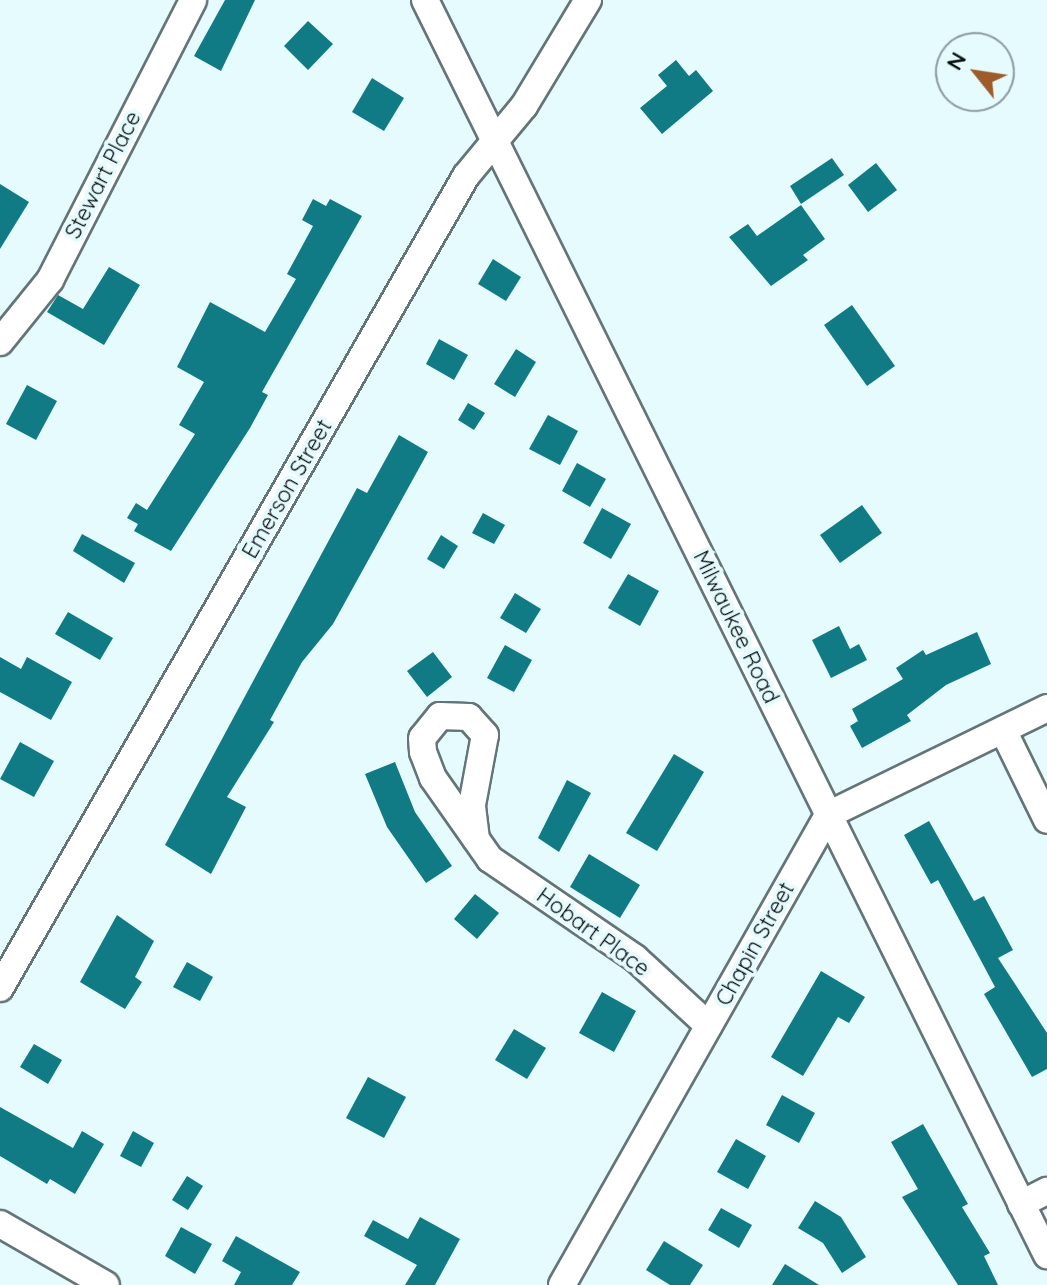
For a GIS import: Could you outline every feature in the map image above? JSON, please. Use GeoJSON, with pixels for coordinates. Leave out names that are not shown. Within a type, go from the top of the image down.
{"type":"FeatureCollection","features":[{"type":"Feature","properties":{"kind":"street","name":"Stewart Place"},"geometry":{"type":"LineString","coordinates":[[0,342],[50,280],[193,0]]}},
{"type":"Feature","properties":{"kind":"street","name":"Milwaukee Road"},"geometry":{"type":"LineString","coordinates":[[425,0],[1047,1255]]}},
{"type":"Feature","properties":{"kind":"street","name":"Emerson Street"},"geometry":{"type":"LineString","coordinates":[[0,988],[466,176],[496,143],[588,0]]}},
{"type":"Feature","properties":{"kind":"street"},"geometry":{"type":"LineString","coordinates":[[828,815],[1047,708]]}},
{"type":"Feature","properties":{"kind":"street"},"geometry":{"type":"LineString","coordinates":[[1003,730],[1047,820]]}},
{"type":"Feature","properties":{"kind":"street","name":"Chapin Street"},"geometry":{"type":"LineString","coordinates":[[562,1285],[828,815]]}},
{"type":"Feature","properties":{"kind":"street","name":"Hobart Place"},"geometry":{"type":"LineString","coordinates":[[476,839],[490,859],[635,958],[709,1026]]}},
{"type":"Feature","properties":{"kind":"street"},"geometry":{"type":"LineString","coordinates":[[1021,1204],[1047,1191]]}},
{"type":"Feature","properties":{"kind":"street"},"geometry":{"type":"LineString","coordinates":[[0,1224],[106,1285]]}},
{"type":"Feature","properties":{"kind":"building"},"geometry":{"type":"Polygon","coordinates":[[[225,0],[255,0],[221,71],[194,56],[225,0]]]}},
{"type":"Feature","properties":{"kind":"building"},"geometry":{"type":"Polygon","coordinates":[[[308,21],[333,44],[308,70],[284,46],[308,21]]]}},
{"type":"Feature","properties":{"kind":"building"},"geometry":{"type":"Polygon","coordinates":[[[676,60],[689,76],[696,70],[713,91],[662,134],[640,108],[667,86],[658,75],[676,60]]]}},
{"type":"Feature","properties":{"kind":"building"},"geometry":{"type":"Polygon","coordinates":[[[372,78],[404,98],[384,131],[352,112],[372,78]]]}},
{"type":"Feature","properties":{"kind":"building"},"geometry":{"type":"Polygon","coordinates":[[[832,158],[844,175],[801,204],[790,186],[832,158]]]}},
{"type":"Feature","properties":{"kind":"building"},"geometry":{"type":"Polygon","coordinates":[[[876,163],[897,190],[868,212],[848,185],[876,163]]]}},
{"type":"Feature","properties":{"kind":"building"},"geometry":{"type":"Polygon","coordinates":[[[0,184],[29,202],[0,249],[0,184]]]}},
{"type":"Feature","properties":{"kind":"building"},"geometry":{"type":"Polygon","coordinates":[[[313,199],[326,206],[330,199],[362,216],[262,392],[268,395],[250,428],[171,551],[134,531],[138,524],[127,518],[136,503],[147,510],[195,434],[179,425],[204,382],[177,367],[210,302],[265,332],[296,279],[287,274],[313,226],[302,220],[313,199]]]}},
{"type":"Feature","properties":{"kind":"building"},"geometry":{"type":"Polygon","coordinates":[[[801,205],[825,239],[803,255],[808,260],[771,286],[729,237],[748,224],[757,236],[801,205]]]}},
{"type":"Feature","properties":{"kind":"building"},"geometry":{"type":"Polygon","coordinates":[[[493,259],[521,277],[506,301],[478,284],[493,259]]]}},
{"type":"Feature","properties":{"kind":"building"},"geometry":{"type":"Polygon","coordinates":[[[109,267],[140,285],[104,345],[47,312],[58,295],[83,309],[109,267]]]}},
{"type":"Feature","properties":{"kind":"building"},"geometry":{"type":"Polygon","coordinates":[[[852,305],[895,366],[867,386],[824,325],[852,305]]]}},
{"type":"Feature","properties":{"kind":"building"},"geometry":{"type":"Polygon","coordinates":[[[439,339],[468,355],[454,380],[426,364],[439,339]]]}},
{"type":"Feature","properties":{"kind":"building"},"geometry":{"type":"Polygon","coordinates":[[[516,349],[536,362],[515,397],[494,384],[516,349]]]}},
{"type":"Feature","properties":{"kind":"building"},"geometry":{"type":"Polygon","coordinates":[[[27,385],[57,401],[36,440],[6,424],[27,385]]]}},
{"type":"Feature","properties":{"kind":"building"},"geometry":{"type":"Polygon","coordinates":[[[468,403],[485,413],[474,430],[458,420],[468,403]]]}},
{"type":"Feature","properties":{"kind":"building"},"geometry":{"type":"Polygon","coordinates":[[[548,415],[578,431],[560,465],[529,449],[548,415]]]}},
{"type":"Feature","properties":{"kind":"building"},"geometry":{"type":"Polygon","coordinates":[[[399,435],[428,452],[333,624],[302,662],[270,720],[274,722],[227,797],[246,807],[211,874],[165,845],[357,488],[367,493],[399,435]]]}},
{"type":"Feature","properties":{"kind":"building"},"geometry":{"type":"Polygon","coordinates":[[[577,463],[606,479],[590,507],[562,491],[577,463]]]}},
{"type":"Feature","properties":{"kind":"building"},"geometry":{"type":"Polygon","coordinates":[[[862,505],[882,533],[840,563],[820,535],[862,505]]]}},
{"type":"Feature","properties":{"kind":"building"},"geometry":{"type":"Polygon","coordinates":[[[602,508],[631,524],[611,559],[583,543],[602,508]]]}},
{"type":"Feature","properties":{"kind":"building"},"geometry":{"type":"Polygon","coordinates":[[[483,513],[505,525],[494,544],[472,533],[483,513]]]}},
{"type":"Feature","properties":{"kind":"building"},"geometry":{"type":"Polygon","coordinates":[[[82,534],[135,563],[124,583],[73,551],[82,534]]]}},
{"type":"Feature","properties":{"kind":"building"},"geometry":{"type":"Polygon","coordinates":[[[441,535],[458,546],[444,569],[427,559],[441,535]]]}},
{"type":"Feature","properties":{"kind":"building"},"geometry":{"type":"Polygon","coordinates":[[[628,574],[659,591],[640,626],[608,608],[628,574]]]}},
{"type":"Feature","properties":{"kind":"building"},"geometry":{"type":"Polygon","coordinates":[[[515,593],[541,609],[526,633],[500,618],[515,593]]]}},
{"type":"Feature","properties":{"kind":"building"},"geometry":{"type":"Polygon","coordinates":[[[68,612],[113,638],[100,660],[55,634],[68,612]]]}},
{"type":"Feature","properties":{"kind":"building"},"geometry":{"type":"Polygon","coordinates":[[[839,626],[850,649],[859,644],[867,660],[831,678],[812,640],[839,626]]]}},
{"type":"Feature","properties":{"kind":"building"},"geometry":{"type":"Polygon","coordinates":[[[977,632],[991,664],[946,685],[907,715],[911,721],[862,748],[850,726],[858,721],[852,709],[903,679],[896,668],[923,650],[926,655],[977,632]]]}},
{"type":"Feature","properties":{"kind":"building"},"geometry":{"type":"Polygon","coordinates":[[[505,645],[532,660],[514,692],[487,678],[505,645]]]}},
{"type":"Feature","properties":{"kind":"building"},"geometry":{"type":"Polygon","coordinates":[[[433,652],[452,677],[427,697],[407,671],[433,652]]]}},
{"type":"Feature","properties":{"kind":"building"},"geometry":{"type":"Polygon","coordinates":[[[0,657],[21,669],[27,657],[72,682],[51,720],[0,692],[0,657]]]}},
{"type":"Feature","properties":{"kind":"building"},"geometry":{"type":"Polygon","coordinates":[[[20,742],[54,761],[34,797],[0,779],[20,742]]]}},
{"type":"Feature","properties":{"kind":"building"},"geometry":{"type":"Polygon","coordinates":[[[674,754],[704,772],[657,851],[626,833],[674,754]]]}},
{"type":"Feature","properties":{"kind":"building"},"geometry":{"type":"Polygon","coordinates":[[[395,762],[415,812],[452,866],[426,883],[387,827],[365,774],[395,762]]]}},
{"type":"Feature","properties":{"kind":"building"},"geometry":{"type":"Polygon","coordinates":[[[567,780],[591,793],[559,852],[538,838],[567,780]]]}},
{"type":"Feature","properties":{"kind":"building"},"geometry":{"type":"Polygon","coordinates":[[[929,821],[974,901],[984,896],[1013,950],[998,958],[1047,1033],[1047,1069],[1032,1077],[984,994],[995,987],[938,880],[931,884],[904,835],[929,821]]]}},
{"type":"Feature","properties":{"kind":"building"},"geometry":{"type":"Polygon","coordinates":[[[589,854],[640,885],[620,918],[570,887],[589,854]]]}},
{"type":"Feature","properties":{"kind":"building"},"geometry":{"type":"Polygon","coordinates":[[[475,894],[499,913],[477,939],[454,919],[475,894]]]}},
{"type":"Feature","properties":{"kind":"building"},"geometry":{"type":"Polygon","coordinates":[[[117,915],[154,941],[135,977],[142,982],[125,1009],[80,982],[117,915]]]}},
{"type":"Feature","properties":{"kind":"building"},"geometry":{"type":"Polygon","coordinates":[[[187,962],[213,977],[200,1001],[173,987],[187,962]]]}},
{"type":"Feature","properties":{"kind":"building"},"geometry":{"type":"Polygon","coordinates":[[[821,971],[865,997],[849,1023],[838,1017],[803,1076],[771,1057],[821,971]]]}},
{"type":"Feature","properties":{"kind":"building"},"geometry":{"type":"Polygon","coordinates":[[[602,992],[636,1011],[614,1052],[579,1033],[602,992]]]}},
{"type":"Feature","properties":{"kind":"building"},"geometry":{"type":"Polygon","coordinates":[[[514,1029],[546,1048],[527,1079],[495,1060],[514,1029]]]}},
{"type":"Feature","properties":{"kind":"building"},"geometry":{"type":"Polygon","coordinates":[[[34,1044],[62,1060],[48,1084],[20,1067],[34,1044]]]}},
{"type":"Feature","properties":{"kind":"building"},"geometry":{"type":"Polygon","coordinates":[[[368,1077],[406,1097],[384,1138],[346,1118],[368,1077]]]}},
{"type":"Feature","properties":{"kind":"building"},"geometry":{"type":"Polygon","coordinates":[[[782,1095],[815,1113],[799,1143],[766,1125],[782,1095]]]}},
{"type":"Feature","properties":{"kind":"building"},"geometry":{"type":"Polygon","coordinates":[[[0,1107],[73,1148],[82,1131],[104,1144],[75,1194],[50,1179],[47,1184],[0,1156],[0,1107]]]}},
{"type":"Feature","properties":{"kind":"building"},"geometry":{"type":"Polygon","coordinates":[[[923,1124],[968,1204],[962,1207],[990,1253],[984,1256],[998,1285],[958,1285],[902,1197],[918,1189],[891,1142],[923,1124]]]}},
{"type":"Feature","properties":{"kind":"building"},"geometry":{"type":"Polygon","coordinates":[[[133,1131],[154,1143],[141,1167],[120,1156],[133,1131]]]}},
{"type":"Feature","properties":{"kind":"building"},"geometry":{"type":"Polygon","coordinates":[[[736,1139],[766,1156],[748,1189],[717,1172],[736,1139]]]}},
{"type":"Feature","properties":{"kind":"building"},"geometry":{"type":"Polygon","coordinates":[[[187,1176],[203,1186],[188,1210],[172,1200],[187,1176]]]}},
{"type":"Feature","properties":{"kind":"building"},"geometry":{"type":"Polygon","coordinates":[[[815,1201],[841,1217],[866,1257],[842,1273],[823,1243],[798,1228],[815,1201]]]}},
{"type":"Feature","properties":{"kind":"building"},"geometry":{"type":"Polygon","coordinates":[[[721,1208],[752,1225],[739,1248],[708,1230],[721,1208]]]}},
{"type":"Feature","properties":{"kind":"building"},"geometry":{"type":"Polygon","coordinates":[[[420,1217],[460,1239],[435,1285],[405,1285],[417,1265],[364,1236],[373,1220],[408,1239],[420,1217]]]}},
{"type":"Feature","properties":{"kind":"building"},"geometry":{"type":"Polygon","coordinates":[[[181,1227],[212,1244],[195,1274],[165,1256],[181,1227]]]}},
{"type":"Feature","properties":{"kind":"building"},"geometry":{"type":"Polygon","coordinates":[[[236,1236],[300,1272],[292,1285],[234,1285],[241,1272],[222,1261],[236,1236]]]}},
{"type":"Feature","properties":{"kind":"building"},"geometry":{"type":"Polygon","coordinates":[[[664,1241],[703,1265],[690,1285],[670,1285],[646,1270],[664,1241]]]}},
{"type":"Feature","properties":{"kind":"building"},"geometry":{"type":"Polygon","coordinates":[[[785,1264],[819,1285],[772,1285],[785,1264]]]}}]}
